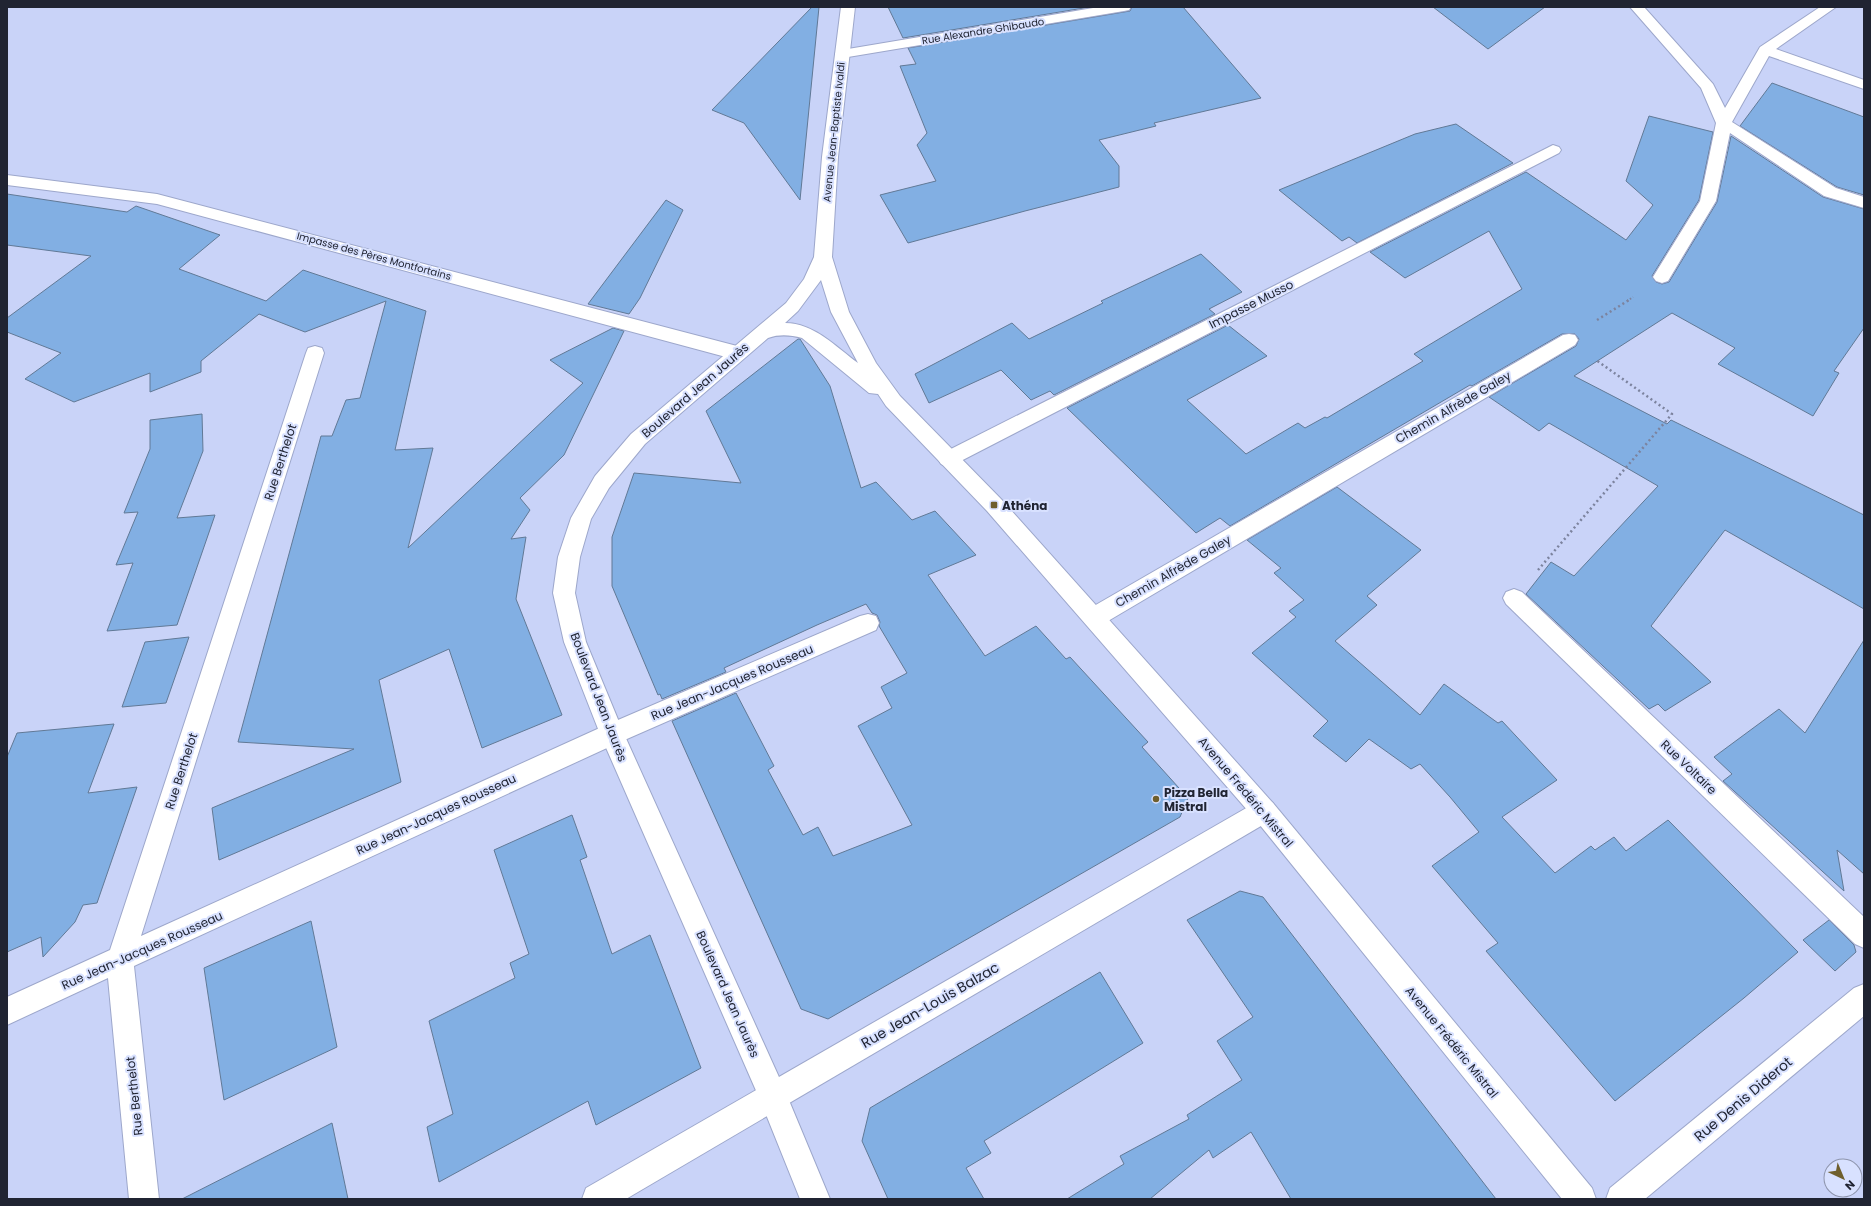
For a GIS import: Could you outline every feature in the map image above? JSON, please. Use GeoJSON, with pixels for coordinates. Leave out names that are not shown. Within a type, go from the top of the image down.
{"type":"FeatureCollection","features":[{"type":"Feature","properties":{"kind":"street","name":"Avenue Jean-Baptiste Ivaldi"},"geometry":{"type":"LineString","coordinates":[[822,257],[830,156],[848,7]]}},
{"type":"Feature","properties":{"kind":"street","name":"Rue Alexandre Ghibaudo"},"geometry":{"type":"LineString","coordinates":[[842,54],[1104,9],[1124,7]]}},
{"type":"Feature","properties":{"kind":"street"},"geometry":{"type":"LineString","coordinates":[[1637,7],[1708,87],[1724,123],[1830,192],[1864,203]]}},
{"type":"Feature","properties":{"kind":"street"},"geometry":{"type":"LineString","coordinates":[[1662,277],[1708,201],[1724,123],[1765,50],[1829,7]]}},
{"type":"Feature","properties":{"kind":"street"},"geometry":{"type":"LineString","coordinates":[[1765,50],[1864,85]]}},
{"type":"Feature","properties":{"kind":"street","name":"Impasse Musso"},"geometry":{"type":"LineString","coordinates":[[948,459],[1553,150]]}},
{"type":"Feature","properties":{"kind":"street","name":"Impasse des Pères Montfortains"},"geometry":{"type":"LineString","coordinates":[[7,180],[158,199],[737,353]]}},
{"type":"Feature","properties":{"kind":"street","name":"Boulevard Jean Jaurès"},"geometry":{"type":"LineString","coordinates":[[815,1199],[773,1096],[612,734],[575,642],[564,593],[569,557],[581,518],[602,482],[638,438],[792,307],[812,281],[822,257]]}},
{"type":"Feature","properties":{"kind":"street","name":"Avenue Frédéric Mistral"},"geometry":{"type":"LineString","coordinates":[[822,257],[840,312],[868,367],[893,401],[994,505],[1095,617],[1264,811],[1581,1199]]}},
{"type":"Feature","properties":{"kind":"street","name":"Avenue Frédéric Mistral"},"geometry":{"type":"LineString","coordinates":[[762,333],[776,329],[792,329],[808,334],[893,401]]}},
{"type":"Feature","properties":{"kind":"street","name":"Chemin Alfrède Galey"},"geometry":{"type":"LineString","coordinates":[[1095,617],[1569,340]]}},
{"type":"Feature","properties":{"kind":"street","name":"Rue Berthelot"},"geometry":{"type":"LineString","coordinates":[[144,1199],[120,960],[315,352]]}},
{"type":"Feature","properties":{"kind":"street","name":"Rue Voltaire"},"geometry":{"type":"LineString","coordinates":[[1514,598],[1864,935]]}},
{"type":"Feature","properties":{"kind":"street","name":"Rue Jean-Jacques Rousseau"},"geometry":{"type":"LineString","coordinates":[[7,1011],[612,734],[868,623]]}},
{"type":"Feature","properties":{"kind":"street","name":"Rue Jean-Louis Balzac"},"geometry":{"type":"LineString","coordinates":[[597,1199],[1264,811]]}},
{"type":"Feature","properties":{"kind":"street","name":"Rue Denis Diderot"},"geometry":{"type":"LineString","coordinates":[[1621,1199],[1864,998]]}},
{"type":"Feature","properties":{"kind":"path"},"geometry":{"type":"LineString","coordinates":[[1514,598],[1672,414],[1569,340],[1662,277]]}},
{"type":"Feature","properties":{"kind":"building"},"geometry":{"type":"Polygon","coordinates":[[[812,7],[819,7],[800,200],[744,123],[712,110],[812,7]]]}},
{"type":"Feature","properties":{"kind":"building"},"geometry":{"type":"Polygon","coordinates":[[[888,7],[1090,7],[903,38],[888,7]]]}},
{"type":"Feature","properties":{"kind":"building"},"geometry":{"type":"Polygon","coordinates":[[[1132,7],[1183,7],[1261,98],[1154,123],[1156,126],[1099,140],[1119,166],[1119,187],[908,243],[880,195],[936,181],[917,145],[927,133],[900,66],[916,64],[908,48],[1130,11],[1132,7]]]}},
{"type":"Feature","properties":{"kind":"building"},"geometry":{"type":"Polygon","coordinates":[[[1433,7],[1545,7],[1488,49],[1433,7]]]}},
{"type":"Feature","properties":{"kind":"building"},"geometry":{"type":"Polygon","coordinates":[[[1772,83],[1864,117],[1864,195],[1837,187],[1740,126],[1772,83]]]}},
{"type":"Feature","properties":{"kind":"building"},"geometry":{"type":"Polygon","coordinates":[[[1649,116],[1713,132],[1699,200],[1652,276],[1656,282],[1662,284],[1669,282],[1717,202],[1731,136],[1823,197],[1864,209],[1864,328],[1834,371],[1839,373],[1813,416],[1718,364],[1735,348],[1672,313],[1574,376],[1667,424],[1671,420],[1864,515],[1864,609],[1725,530],[1651,626],[1711,682],[1665,711],[1658,704],[1649,709],[1526,594],[1551,562],[1574,576],[1658,486],[1549,423],[1539,431],[1489,397],[1576,346],[1579,339],[1575,334],[1562,334],[1472,386],[1470,385],[1230,526],[1220,518],[1196,533],[1067,408],[1228,325],[1267,356],[1187,400],[1246,454],[1298,423],[1305,428],[1325,417],[1327,418],[1423,361],[1414,354],[1522,289],[1489,231],[1405,278],[1370,252],[1526,172],[1626,240],[1653,205],[1626,181],[1649,116]]]}},
{"type":"Feature","properties":{"kind":"building"},"geometry":{"type":"Polygon","coordinates":[[[1456,124],[1513,163],[1357,243],[1349,237],[1342,241],[1279,190],[1415,134],[1456,124]]]}},
{"type":"Feature","properties":{"kind":"building"},"geometry":{"type":"Polygon","coordinates":[[[7,194],[127,212],[136,206],[220,235],[179,269],[266,301],[303,270],[426,311],[395,450],[433,448],[408,548],[583,383],[550,360],[613,328],[624,331],[564,455],[520,498],[530,510],[511,539],[526,537],[516,599],[562,715],[482,748],[449,649],[379,680],[401,782],[219,860],[212,808],[354,749],[238,742],[321,436],[332,436],[346,400],[360,398],[386,301],[305,332],[259,314],[201,361],[201,372],[150,392],[150,373],[74,402],[25,379],[61,353],[7,332],[7,318],[91,256],[7,245],[7,194]]]}},
{"type":"Feature","properties":{"kind":"building"},"geometry":{"type":"Polygon","coordinates":[[[666,200],[683,210],[640,298],[629,314],[588,304],[666,200]]]}},
{"type":"Feature","properties":{"kind":"building"},"geometry":{"type":"Polygon","coordinates":[[[1201,254],[1242,292],[1209,309],[1215,314],[1054,395],[1050,391],[1031,400],[1001,370],[929,403],[915,374],[1012,323],[1029,339],[1103,303],[1101,301],[1201,254]]]}},
{"type":"Feature","properties":{"kind":"building"},"geometry":{"type":"Polygon","coordinates":[[[798,339],[800,339],[830,386],[861,488],[876,482],[912,520],[935,511],[976,555],[928,575],[985,656],[1036,626],[1066,659],[1070,657],[1148,742],[1142,747],[1188,798],[1180,817],[828,1019],[801,1009],[672,721],[736,693],[774,766],[768,770],[803,835],[818,827],[833,856],[912,825],[858,726],[892,708],[881,687],[907,673],[879,626],[880,622],[877,615],[872,613],[866,604],[724,668],[726,672],[662,699],[660,694],[658,695],[612,586],[612,537],[634,473],[741,483],[706,411],[798,339]]]}},
{"type":"Feature","properties":{"kind":"building"},"geometry":{"type":"Polygon","coordinates":[[[202,414],[203,451],[177,518],[215,515],[177,625],[107,631],[133,563],[116,565],[138,512],[124,513],[150,449],[150,420],[202,414]]]}},
{"type":"Feature","properties":{"kind":"building"},"geometry":{"type":"Polygon","coordinates":[[[1337,487],[1421,550],[1367,596],[1377,605],[1335,641],[1420,715],[1444,684],[1498,723],[1502,721],[1557,780],[1502,817],[1555,873],[1591,846],[1595,850],[1614,837],[1626,851],[1668,820],[1798,952],[1744,998],[1615,1101],[1486,951],[1498,943],[1432,866],[1479,832],[1420,764],[1411,769],[1369,739],[1346,762],[1313,736],[1328,721],[1252,653],[1296,617],[1289,611],[1304,600],[1274,573],[1281,568],[1247,540],[1337,487]]]}},
{"type":"Feature","properties":{"kind":"building"},"geometry":{"type":"Polygon","coordinates":[[[189,637],[166,703],[122,707],[145,642],[189,637]]]}},
{"type":"Feature","properties":{"kind":"building"},"geometry":{"type":"Polygon","coordinates":[[[1864,640],[1864,874],[1837,850],[1844,891],[1723,781],[1732,774],[1714,757],[1779,709],[1805,733],[1864,640]]]}},
{"type":"Feature","properties":{"kind":"building"},"geometry":{"type":"Polygon","coordinates":[[[114,724],[88,793],[137,787],[97,903],[83,905],[75,922],[43,957],[41,937],[7,952],[7,757],[17,733],[114,724]]]}},
{"type":"Feature","properties":{"kind":"building"},"geometry":{"type":"Polygon","coordinates":[[[572,815],[587,857],[580,860],[612,954],[650,935],[701,1068],[596,1125],[588,1101],[439,1182],[427,1127],[453,1114],[429,1021],[515,978],[510,963],[529,954],[494,850],[572,815]]]}},
{"type":"Feature","properties":{"kind":"building"},"geometry":{"type":"Polygon","coordinates":[[[1240,891],[1263,897],[1496,1199],[1291,1199],[1251,1132],[1213,1158],[1209,1150],[1150,1199],[1067,1199],[1124,1164],[1120,1156],[1189,1119],[1187,1115],[1242,1080],[1217,1041],[1253,1017],[1187,920],[1240,891]]]}},
{"type":"Feature","properties":{"kind":"building"},"geometry":{"type":"Polygon","coordinates":[[[1829,920],[1854,945],[1856,952],[1835,971],[1803,940],[1829,920]]]}},
{"type":"Feature","properties":{"kind":"building"},"geometry":{"type":"Polygon","coordinates":[[[311,921],[337,1047],[224,1100],[204,968],[311,921]]]}},
{"type":"Feature","properties":{"kind":"building"},"geometry":{"type":"Polygon","coordinates":[[[1100,972],[1143,1043],[984,1141],[991,1153],[966,1168],[984,1199],[888,1199],[862,1141],[870,1108],[1100,972]]]}},
{"type":"Feature","properties":{"kind":"building"},"geometry":{"type":"Polygon","coordinates":[[[332,1123],[348,1199],[182,1199],[332,1123]]]}},
{"type":"Feature","properties":{"kind":"place","name":"Athéna"},"geometry":{"type":"Point","coordinates":[994,505]}},
{"type":"Feature","properties":{"kind":"place","name":"Pizza Bella Mistral"},"geometry":{"type":"Point","coordinates":[1156,799]}}]}
